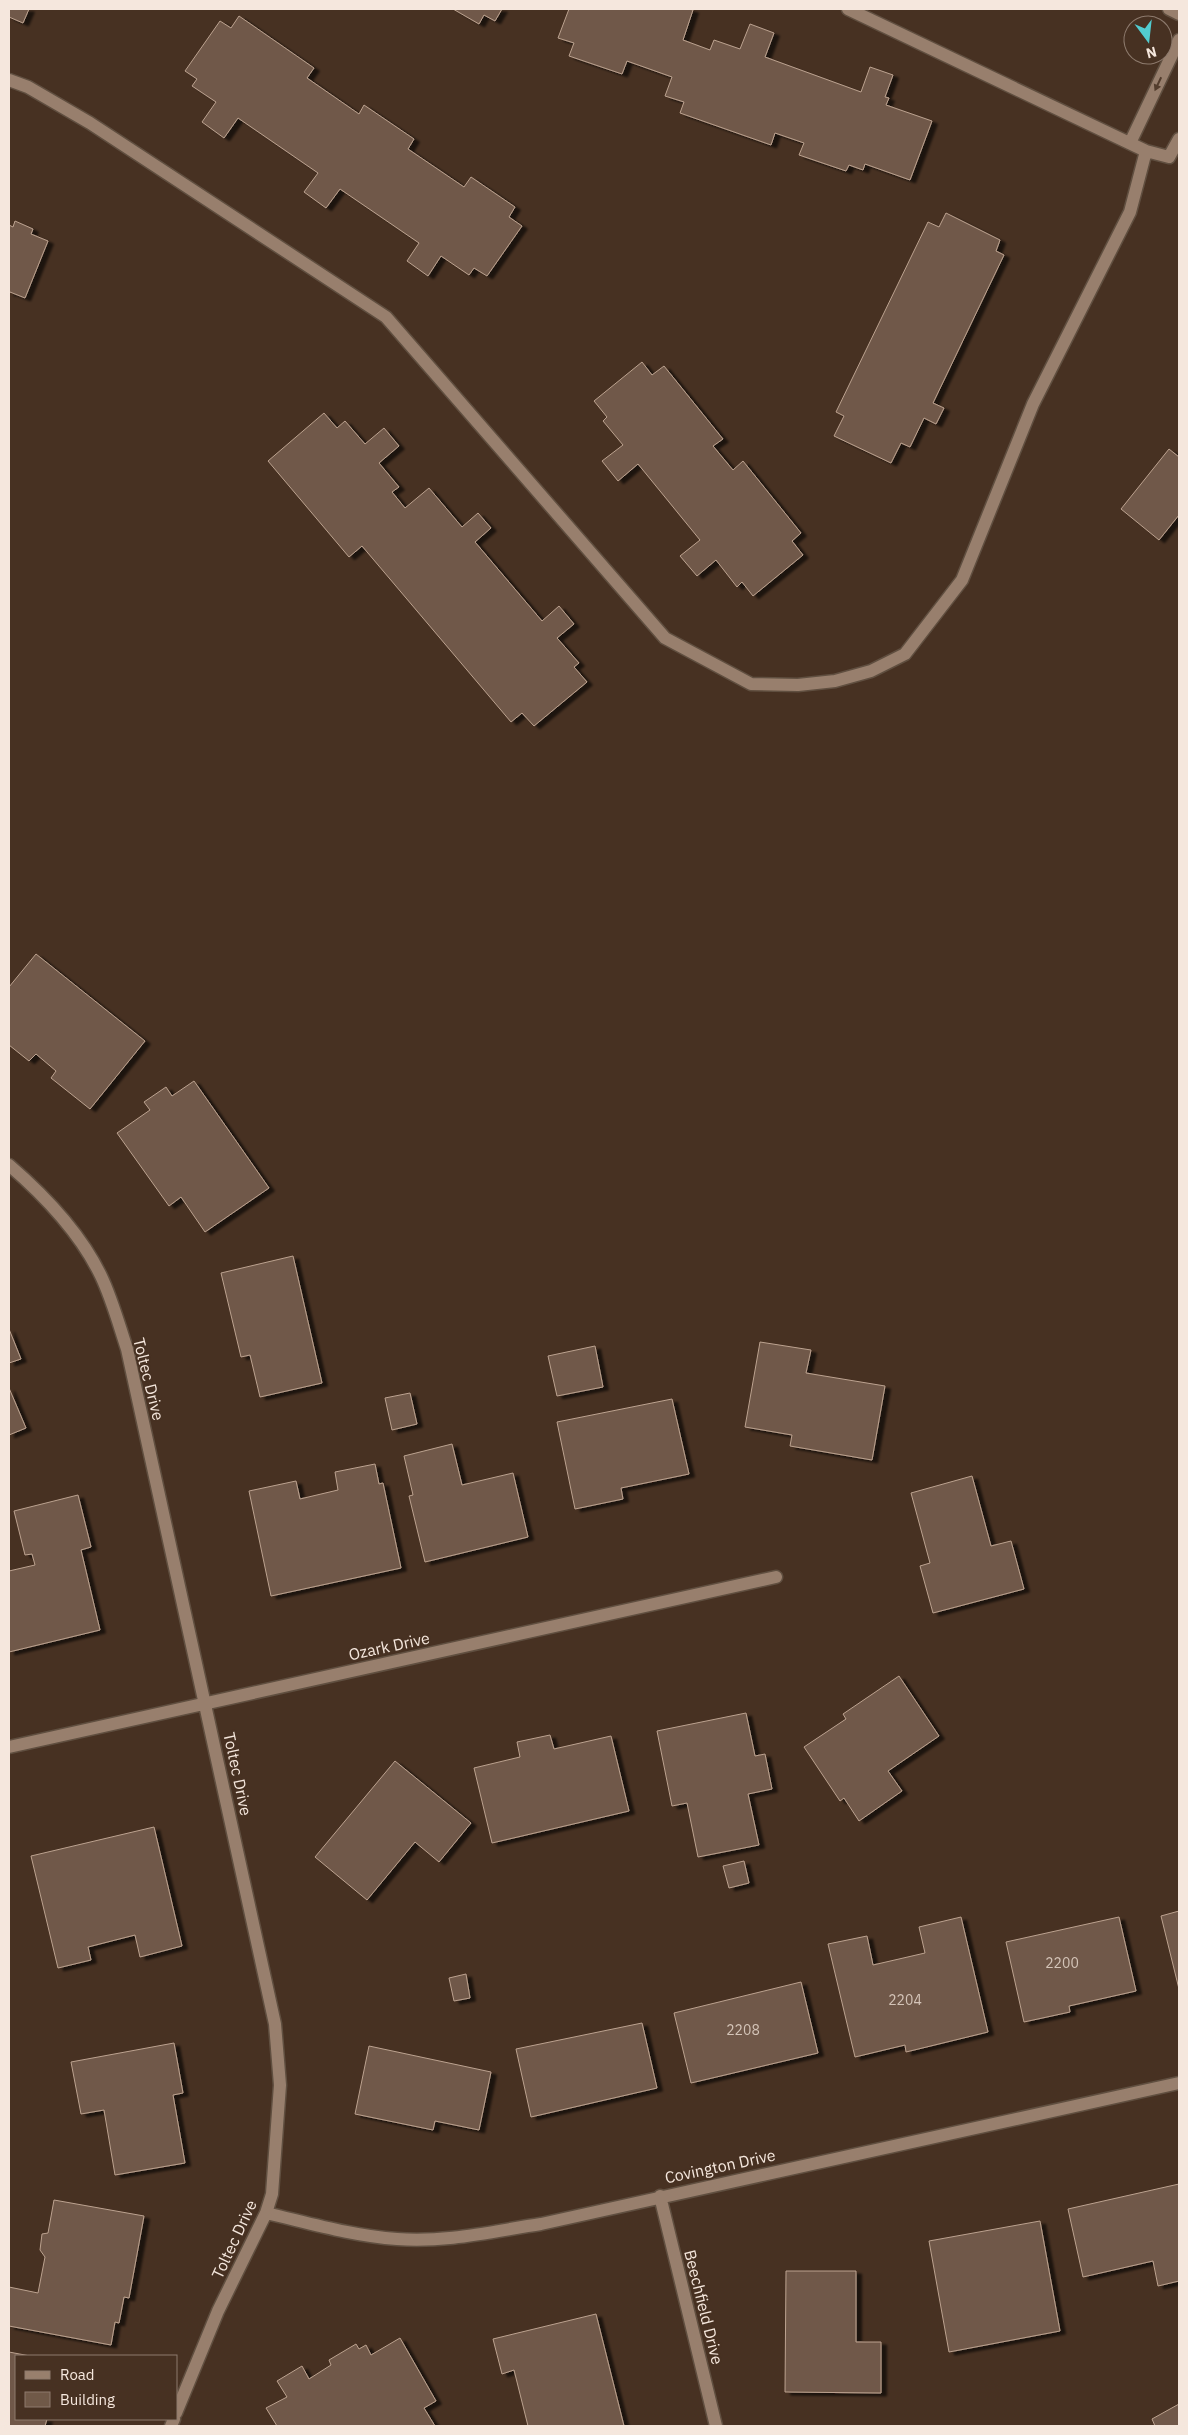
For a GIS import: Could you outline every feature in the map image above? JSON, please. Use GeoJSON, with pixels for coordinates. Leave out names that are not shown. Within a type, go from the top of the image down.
{"type":"FeatureCollection","features":[{"type":"Feature","properties":{"kind":"street"},"geometry":{"type":"LineString","coordinates":[[848,9],[1146,151],[1170,157],[1179,139]]}},
{"type":"Feature","properties":{"kind":"street"},"geometry":{"type":"LineString","coordinates":[[1169,9],[1179,14]]}},
{"type":"Feature","properties":{"kind":"street"},"geometry":{"type":"LineString","coordinates":[[1130,143],[1179,40]]}},
{"type":"Feature","properties":{"kind":"street"},"geometry":{"type":"LineString","coordinates":[[9,80],[28,87],[90,123],[386,316],[665,638],[751,684],[798,685],[835,681],[871,671],[905,654],[962,580],[1032,404],[1130,212],[1146,151]]}},
{"type":"Feature","properties":{"kind":"street","name":"Toltec Drive"},"geometry":{"type":"LineString","coordinates":[[9,1164],[40,1192],[75,1234],[101,1276],[127,1348],[275,2024],[280,2085],[272,2194],[266,2213],[218,2311],[178,2408]]}},
{"type":"Feature","properties":{"kind":"street","name":"Ozark Drive"},"geometry":{"type":"LineString","coordinates":[[9,1747],[776,1577]]}},
{"type":"Feature","properties":{"kind":"street","name":"Covington Drive"},"geometry":{"type":"LineString","coordinates":[[266,2213],[334,2229],[398,2239],[450,2238],[541,2224],[660,2196],[1179,2083]]}},
{"type":"Feature","properties":{"kind":"street","name":"Beechfield Drive"},"geometry":{"type":"LineString","coordinates":[[660,2196],[716,2426]]}},
{"type":"Feature","properties":{"kind":"building"},"geometry":{"type":"Polygon","coordinates":[[[9,9],[29,9],[23,23],[9,17],[9,9]]]}},
{"type":"Feature","properties":{"kind":"building"},"geometry":{"type":"Polygon","coordinates":[[[453,9],[502,9],[495,21],[484,15],[479,24],[453,9]]]}},
{"type":"Feature","properties":{"kind":"building"},"geometry":{"type":"Polygon","coordinates":[[[569,9],[689,9],[693,10],[683,40],[710,50],[714,40],[740,49],[750,24],[774,33],[765,57],[861,92],[870,67],[893,75],[885,97],[889,98],[886,105],[932,121],[910,180],[865,164],[863,170],[849,165],[846,171],[799,155],[804,143],[775,133],[771,145],[680,113],[684,102],[665,96],[672,77],[627,61],[622,74],[569,56],[574,43],[558,38],[569,9]]]}},
{"type":"Feature","properties":{"kind":"building"},"geometry":{"type":"Polygon","coordinates":[[[239,16],[314,68],[307,78],[359,114],[364,105],[414,139],[408,149],[464,187],[471,177],[515,207],[509,217],[522,226],[487,276],[474,268],[469,275],[441,256],[428,276],[407,261],[419,243],[340,189],[326,208],[304,192],[318,173],[238,118],[224,138],[202,122],[216,102],[192,86],[197,79],[185,71],[220,21],[231,28],[239,16]]]}},
{"type":"Feature","properties":{"kind":"building"},"geometry":{"type":"Polygon","coordinates":[[[946,213],[1000,240],[996,251],[1004,255],[933,403],[944,408],[936,424],[924,418],[910,447],[901,443],[891,463],[834,436],[844,416],[836,412],[928,222],[939,227],[946,213]]]}},
{"type":"Feature","properties":{"kind":"building"},"geometry":{"type":"Polygon","coordinates":[[[15,221],[33,229],[31,234],[48,241],[25,298],[10,292],[9,294],[9,225],[13,227],[15,221]]]}},
{"type":"Feature","properties":{"kind":"building"},"geometry":{"type":"Polygon","coordinates":[[[642,362],[652,375],[664,366],[723,439],[713,446],[733,470],[743,461],[801,533],[792,541],[803,555],[753,596],[742,582],[737,587],[716,560],[697,576],[680,556],[700,540],[638,464],[618,481],[602,461],[623,445],[603,421],[607,417],[594,401],[642,362]]]}},
{"type":"Feature","properties":{"kind":"building"},"geometry":{"type":"Polygon","coordinates":[[[324,413],[337,428],[345,421],[365,444],[384,428],[399,446],[379,463],[399,487],[392,492],[405,508],[429,488],[462,527],[478,513],[491,528],[475,542],[542,621],[559,606],[574,624],[557,638],[579,663],[574,667],[587,682],[534,726],[522,713],[511,722],[362,546],[349,557],[268,461],[324,413]]]}},
{"type":"Feature","properties":{"kind":"building"},"geometry":{"type":"Polygon","coordinates":[[[1169,449],[1179,457],[1179,515],[1159,540],[1121,509],[1169,449]]]}},
{"type":"Feature","properties":{"kind":"building"},"geometry":{"type":"Polygon","coordinates":[[[36,954],[145,1041],[90,1109],[51,1078],[56,1071],[36,1054],[29,1061],[9,1045],[9,987],[36,954]]]}},
{"type":"Feature","properties":{"kind":"building"},"geometry":{"type":"Polygon","coordinates":[[[194,1081],[269,1188],[205,1232],[181,1197],[169,1206],[117,1133],[150,1110],[144,1102],[166,1087],[172,1096],[194,1081]]]}},
{"type":"Feature","properties":{"kind":"building"},"geometry":{"type":"Polygon","coordinates":[[[293,1256],[322,1383],[260,1397],[250,1355],[241,1357],[221,1273],[293,1256]]]}},
{"type":"Feature","properties":{"kind":"building"},"geometry":{"type":"Polygon","coordinates":[[[9,1329],[21,1359],[9,1363],[9,1329]]]}},
{"type":"Feature","properties":{"kind":"building"},"geometry":{"type":"Polygon","coordinates":[[[760,1342],[811,1350],[806,1373],[885,1386],[872,1460],[790,1446],[792,1435],[745,1427],[760,1342]]]}},
{"type":"Feature","properties":{"kind":"building"},"geometry":{"type":"Polygon","coordinates":[[[595,1346],[603,1387],[557,1396],[548,1356],[595,1346]]]}},
{"type":"Feature","properties":{"kind":"building"},"geometry":{"type":"Polygon","coordinates":[[[9,1388],[26,1428],[9,1435],[9,1388]]]}},
{"type":"Feature","properties":{"kind":"building"},"geometry":{"type":"Polygon","coordinates":[[[410,1393],[417,1424],[392,1430],[385,1398],[410,1393]]]}},
{"type":"Feature","properties":{"kind":"building"},"geometry":{"type":"Polygon","coordinates":[[[672,1399],[689,1474],[621,1488],[623,1499],[575,1509],[557,1422],[672,1399]]]}},
{"type":"Feature","properties":{"kind":"building"},"geometry":{"type":"Polygon","coordinates":[[[452,1444],[462,1485],[513,1473],[528,1537],[425,1562],[409,1496],[413,1495],[404,1456],[452,1444]]]}},
{"type":"Feature","properties":{"kind":"building"},"geometry":{"type":"Polygon","coordinates":[[[375,1464],[379,1484],[383,1483],[401,1568],[271,1596],[249,1491],[296,1481],[300,1499],[338,1490],[335,1472],[375,1464]]]}},
{"type":"Feature","properties":{"kind":"building"},"geometry":{"type":"Polygon","coordinates":[[[972,1476],[991,1546],[1011,1541],[1024,1589],[933,1613],[920,1566],[930,1563],[911,1493],[972,1476]]]}},
{"type":"Feature","properties":{"kind":"building"},"geometry":{"type":"Polygon","coordinates":[[[78,1495],[91,1547],[81,1550],[100,1630],[9,1652],[9,1571],[35,1565],[32,1554],[25,1555],[14,1511],[78,1495]]]}},
{"type":"Feature","properties":{"kind":"building"},"geometry":{"type":"Polygon","coordinates":[[[899,1676],[939,1736],[888,1771],[902,1791],[859,1821],[844,1798],[840,1801],[804,1747],[846,1719],[843,1714],[899,1676]]]}},
{"type":"Feature","properties":{"kind":"building"},"geometry":{"type":"Polygon","coordinates":[[[746,1713],[755,1756],[765,1754],[772,1789],[748,1794],[759,1845],[698,1857],[687,1803],[672,1806],[657,1731],[746,1713]]]}},
{"type":"Feature","properties":{"kind":"building"},"geometry":{"type":"Polygon","coordinates":[[[550,1735],[554,1749],[611,1736],[629,1811],[492,1843],[474,1768],[520,1757],[517,1742],[550,1735]]]}},
{"type":"Feature","properties":{"kind":"building"},"geometry":{"type":"Polygon","coordinates":[[[395,1761],[471,1823],[439,1862],[415,1842],[367,1900],[315,1857],[395,1761]]]}},
{"type":"Feature","properties":{"kind":"building"},"geometry":{"type":"Polygon","coordinates":[[[154,1827],[182,1946],[140,1957],[135,1935],[88,1947],[91,1960],[58,1968],[31,1856],[154,1827]]]}},
{"type":"Feature","properties":{"kind":"building"},"geometry":{"type":"Polygon","coordinates":[[[744,1861],[749,1883],[729,1888],[723,1866],[744,1861]]]}},
{"type":"Feature","properties":{"kind":"building"},"geometry":{"type":"Polygon","coordinates":[[[1179,1911],[1179,1989],[1161,1916],[1179,1911]]]}},
{"type":"Feature","properties":{"kind":"building"},"geometry":{"type":"Polygon","coordinates":[[[961,1917],[988,2032],[906,2052],[905,2045],[855,2057],[828,1944],[867,1936],[873,1965],[925,1953],[919,1927],[961,1917]]]}},
{"type":"Feature","properties":{"kind":"building"},"geometry":{"type":"Polygon","coordinates":[[[1119,1917],[1136,1991],[1069,2006],[1070,2012],[1024,2022],[1006,1942],[1119,1917]]]}},
{"type":"Feature","properties":{"kind":"building"},"geometry":{"type":"Polygon","coordinates":[[[466,1974],[470,1998],[454,2001],[449,1978],[466,1974]]]}},
{"type":"Feature","properties":{"kind":"building"},"geometry":{"type":"Polygon","coordinates":[[[801,1982],[818,2053],[691,2083],[674,2013],[801,1982]]]}},
{"type":"Feature","properties":{"kind":"building"},"geometry":{"type":"Polygon","coordinates":[[[642,2023],[657,2088],[531,2117],[516,2049],[642,2023]]]}},
{"type":"Feature","properties":{"kind":"building"},"geometry":{"type":"Polygon","coordinates":[[[174,2043],[183,2093],[173,2095],[185,2163],[115,2175],[104,2110],[81,2114],[71,2062],[174,2043]]]}},
{"type":"Feature","properties":{"kind":"building"},"geometry":{"type":"Polygon","coordinates":[[[369,2046],[491,2072],[479,2130],[435,2121],[433,2130],[355,2114],[369,2046]]]}},
{"type":"Feature","properties":{"kind":"building"},"geometry":{"type":"Polygon","coordinates":[[[1179,2184],[1179,2281],[1158,2286],[1153,2261],[1083,2277],[1068,2209],[1179,2184]]]}},
{"type":"Feature","properties":{"kind":"building"},"geometry":{"type":"Polygon","coordinates":[[[54,2200],[144,2216],[129,2298],[124,2297],[119,2323],[115,2322],[111,2345],[9,2326],[9,2287],[38,2293],[45,2257],[40,2250],[42,2234],[48,2233],[54,2200]]]}},
{"type":"Feature","properties":{"kind":"building"},"geometry":{"type":"Polygon","coordinates":[[[1040,2221],[1060,2331],[949,2352],[929,2241],[1040,2221]]]}},
{"type":"Feature","properties":{"kind":"building"},"geometry":{"type":"Polygon","coordinates":[[[786,2271],[856,2271],[856,2342],[881,2342],[881,2393],[785,2392],[786,2271]]]}},
{"type":"Feature","properties":{"kind":"building"},"geometry":{"type":"Polygon","coordinates":[[[596,2314],[624,2426],[528,2426],[514,2370],[502,2374],[493,2339],[596,2314]]]}},
{"type":"Feature","properties":{"kind":"building"},"geometry":{"type":"Polygon","coordinates":[[[400,2338],[436,2401],[424,2408],[435,2426],[277,2426],[266,2408],[287,2397],[277,2381],[302,2366],[309,2379],[331,2365],[329,2360],[356,2344],[359,2349],[366,2345],[371,2355],[400,2338]]]}},
{"type":"Feature","properties":{"kind":"building"},"geometry":{"type":"Polygon","coordinates":[[[9,2352],[25,2355],[15,2355],[15,2420],[47,2420],[45,2426],[9,2426],[9,2352]]]}},
{"type":"Feature","properties":{"kind":"building"},"geometry":{"type":"Polygon","coordinates":[[[1179,2404],[1179,2426],[1155,2426],[1152,2419],[1179,2404]]]}}]}
